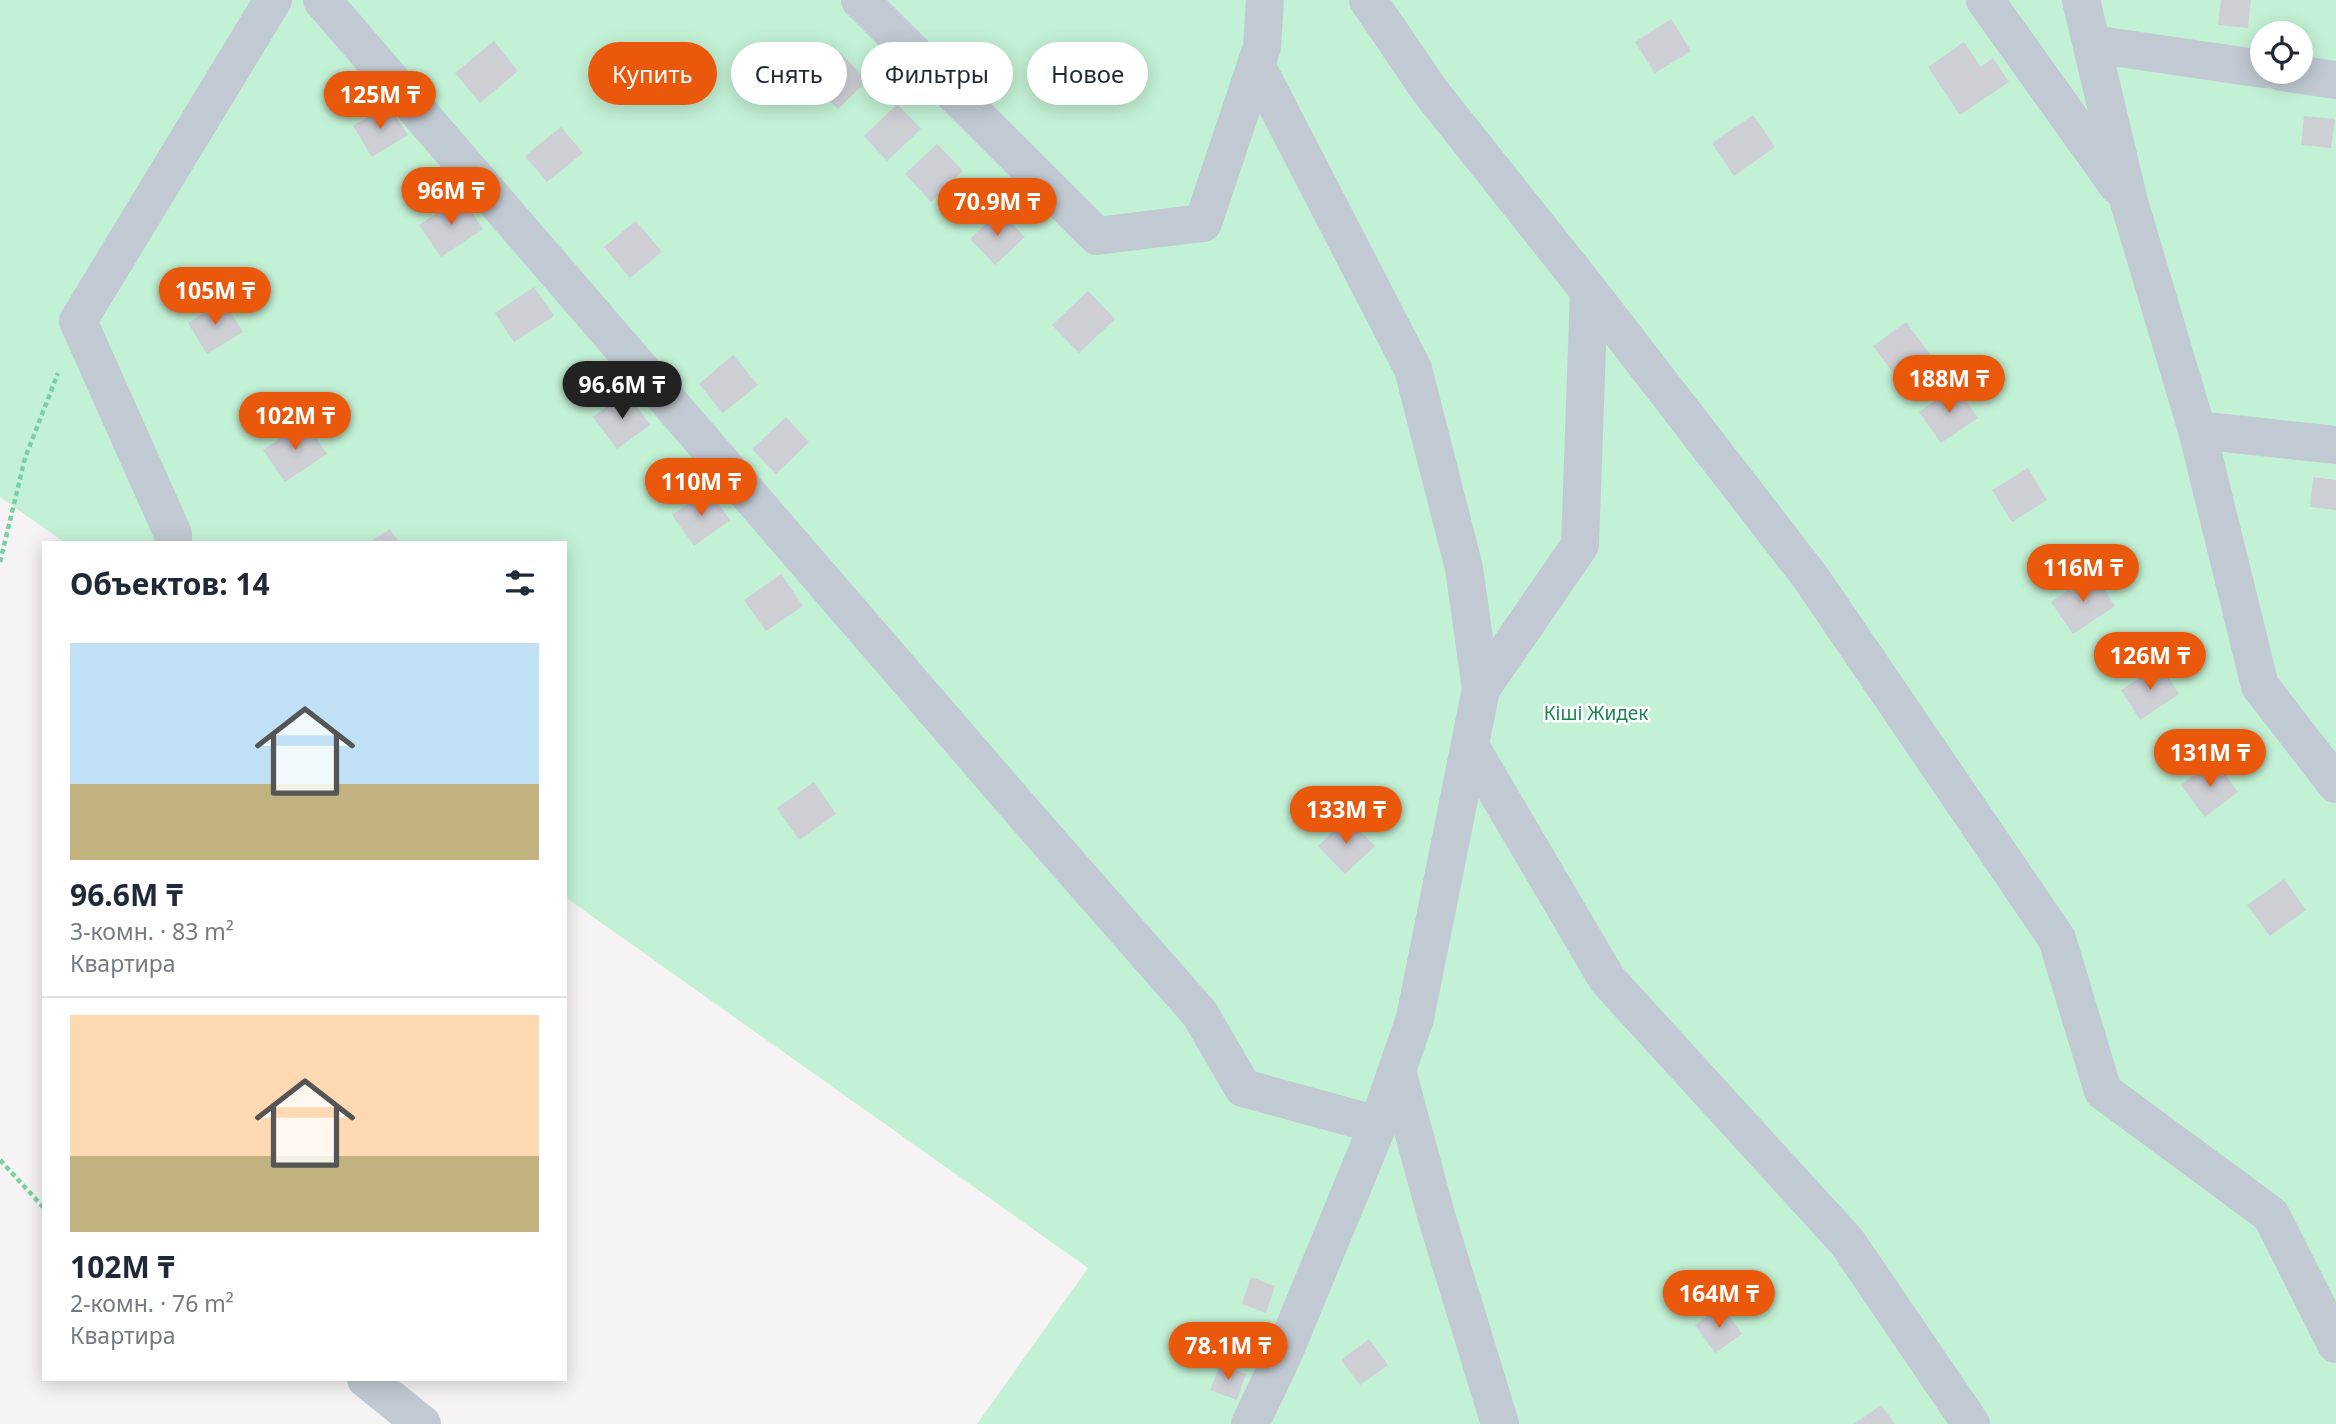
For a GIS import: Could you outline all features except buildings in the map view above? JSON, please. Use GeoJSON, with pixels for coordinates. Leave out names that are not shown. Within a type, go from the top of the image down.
{"type":"FeatureCollection","features":[{"type":"Feature","properties":{"kind":"street"},"geometry":{"type":"LineString","coordinates":[[173,541],[173,534],[78,321],[273,0]]}},
{"type":"Feature","properties":{"kind":"street"},"geometry":{"type":"LineString","coordinates":[[322,0],[1009,797],[1200,1014],[1243,1088],[1378,1125]]}},
{"type":"Feature","properties":{"kind":"street"},"geometry":{"type":"LineString","coordinates":[[860,0],[1097,236],[1203,223],[1262,47],[1265,0]]}},
{"type":"Feature","properties":{"kind":"street"},"geometry":{"type":"LineString","coordinates":[[1368,0],[1430,91],[1589,290],[1811,578],[2057,939],[2103,1091],[2271,1215],[2336,1344]]}},
{"type":"Feature","properties":{"kind":"street"},"geometry":{"type":"LineString","coordinates":[[1985,0],[2129,202]]}},
{"type":"Feature","properties":{"kind":"street"},"geometry":{"type":"LineString","coordinates":[[2081,0],[2129,202],[2197,430],[2260,685],[2336,784]]}},
{"type":"Feature","properties":{"kind":"street"},"geometry":{"type":"LineString","coordinates":[[2092,44],[2250,67]]}},
{"type":"Feature","properties":{"kind":"street"},"geometry":{"type":"LineString","coordinates":[[1250,1424],[1283,1355],[1378,1125],[1415,1018],[1481,689],[1464,568],[1413,369],[1256,65]]}},
{"type":"Feature","properties":{"kind":"street"},"geometry":{"type":"LineString","coordinates":[[2313,77],[2336,80]]}},
{"type":"Feature","properties":{"kind":"street"},"geometry":{"type":"LineString","coordinates":[[1481,689],[1580,545],[1589,290]]}},
{"type":"Feature","properties":{"kind":"street"},"geometry":{"type":"LineString","coordinates":[[2197,430],[2336,445]]}},
{"type":"Feature","properties":{"kind":"street"},"geometry":{"type":"LineString","coordinates":[[1470,746],[1607,979],[1847,1242],[1971,1424]]}},
{"type":"Feature","properties":{"kind":"street"},"geometry":{"type":"LineString","coordinates":[[1397,1070],[1436,1215],[1500,1424]]}},
{"type":"Feature","properties":{"kind":"street"},"geometry":{"type":"LineString","coordinates":[[368,1381],[422,1424]]}},
{"type":"Feature","properties":{"kind":"path"},"geometry":{"type":"LineString","coordinates":[[0,562],[25,458],[78,321]]}},
{"type":"Feature","properties":{"kind":"path"},"geometry":{"type":"LineString","coordinates":[[0,1160],[42,1206]]}},
{"type":"Feature","properties":{"kind":"green space","name":"Кіші Жидек"},"geometry":{"type":"Polygon","coordinates":[[[0,0],[2336,0],[2336,1424],[977,1424],[1088,1268],[567,898],[567,541],[63,541],[0,497],[0,0]]]}}]}
